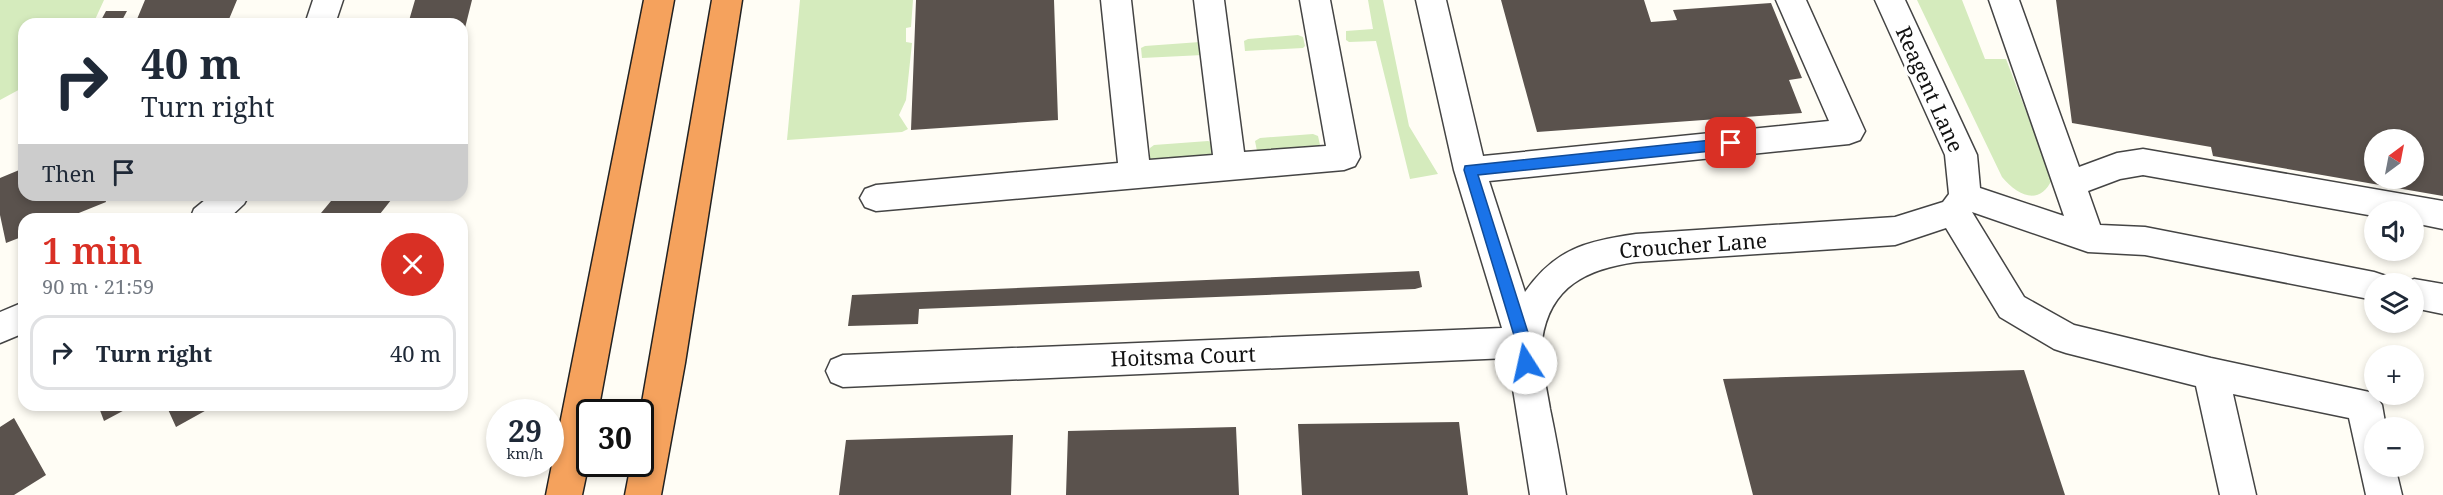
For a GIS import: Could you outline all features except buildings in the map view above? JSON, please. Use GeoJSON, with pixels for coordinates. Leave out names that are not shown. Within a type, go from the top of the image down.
{"type":"FeatureCollection","features":[{"type":"Feature","properties":{"kind":"highway"},"geometry":{"type":"LineString","coordinates":[[564,495],[659,0]]}},
{"type":"Feature","properties":{"kind":"highway"},"geometry":{"type":"LineString","coordinates":[[643,495],[670,352],[727,0]]}},
{"type":"Feature","properties":{"kind":"street"},"geometry":{"type":"LineString","coordinates":[[322,18],[328,0]]}},
{"type":"Feature","properties":{"kind":"street"},"geometry":{"type":"LineString","coordinates":[[1116,0],[1135,174]]}},
{"type":"Feature","properties":{"kind":"street"},"geometry":{"type":"LineString","coordinates":[[1209,0],[1230,167]]}},
{"type":"Feature","properties":{"kind":"street"},"geometry":{"type":"LineString","coordinates":[[876,198],[1344,157],[1315,0]]}},
{"type":"Feature","properties":{"kind":"street"},"geometry":{"type":"LineString","coordinates":[[1431,0],[1470,170],[1524,342]]}},
{"type":"Feature","properties":{"kind":"street"},"geometry":{"type":"LineString","coordinates":[[1470,170],[1849,131],[1791,0]]}},
{"type":"Feature","properties":{"kind":"street","name":"Reagent Lane"},"geometry":{"type":"LineString","coordinates":[[1890,0],[1961,155],[1959,204]]}},
{"type":"Feature","properties":{"kind":"street"},"geometry":{"type":"LineString","coordinates":[[2004,0],[2088,238]]}},
{"type":"Feature","properties":{"kind":"street"},"geometry":{"type":"LineString","coordinates":[[2069,185],[2117,166],[2143,162],[2443,215]]}},
{"type":"Feature","properties":{"kind":"street"},"geometry":{"type":"LineString","coordinates":[[213,213],[226,201]]}},
{"type":"Feature","properties":{"kind":"street"},"geometry":{"type":"LineString","coordinates":[[1959,204],[2088,238],[2145,241],[2364,284]]}},
{"type":"Feature","properties":{"kind":"street"},"geometry":{"type":"LineString","coordinates":[[1959,204],[2012,308],[2066,338],[2211,374],[2364,405],[2366,417]]}},
{"type":"Feature","properties":{"kind":"street","name":"Croucher Lane"},"geometry":{"type":"LineString","coordinates":[[1548,495],[1528,383],[1524,342],[1533,309],[1550,284],[1569,267],[1602,253],[1636,248],[1895,231],[1959,204]]}},
{"type":"Feature","properties":{"kind":"street"},"geometry":{"type":"LineString","coordinates":[[2424,296],[2443,299]]}},
{"type":"Feature","properties":{"kind":"street"},"geometry":{"type":"LineString","coordinates":[[0,328],[18,320]]}},
{"type":"Feature","properties":{"kind":"street","name":"Hoitsma Court"},"geometry":{"type":"LineString","coordinates":[[843,371],[1524,342]]}},
{"type":"Feature","properties":{"kind":"street"},"geometry":{"type":"LineString","coordinates":[[2211,374],[2238,495]]}},
{"type":"Feature","properties":{"kind":"street"},"geometry":{"type":"LineString","coordinates":[[2380,477],[2384,495]]}},
{"type":"Feature","properties":{"kind":"green space"},"geometry":{"type":"Polygon","coordinates":[[[0,0],[104,0],[96,18],[18,18],[18,90],[0,100],[0,0]]]}},
{"type":"Feature","properties":{"kind":"green space"},"geometry":{"type":"Polygon","coordinates":[[[800,0],[913,0],[911,27],[906,28],[906,42],[912,43],[906,100],[899,115],[908,129],[902,132],[787,140],[800,0]]]}},
{"type":"Feature","properties":{"kind":"green space"},"geometry":{"type":"Polygon","coordinates":[[[1368,0],[1383,0],[1409,126],[1438,174],[1410,179],[1376,41],[1349,42],[1346,40],[1346,31],[1373,29],[1368,0]]]}},
{"type":"Feature","properties":{"kind":"green space"},"geometry":{"type":"Polygon","coordinates":[[[1917,0],[1962,0],[1985,59],[2006,59],[2052,179],[2041,193],[2028,195],[2021,193],[2002,177],[1917,0]]]}},
{"type":"Feature","properties":{"kind":"green space"},"geometry":{"type":"Polygon","coordinates":[[[1298,35],[1303,37],[1305,46],[1303,48],[1245,51],[1244,41],[1248,39],[1298,35]]]}},
{"type":"Feature","properties":{"kind":"green space"},"geometry":{"type":"Polygon","coordinates":[[[1200,42],[1203,55],[1142,58],[1141,48],[1145,46],[1200,42]]]}},
{"type":"Feature","properties":{"kind":"green space"},"geometry":{"type":"Polygon","coordinates":[[[1313,134],[1318,136],[1320,145],[1318,148],[1257,151],[1255,141],[1260,138],[1313,134]]]}},
{"type":"Feature","properties":{"kind":"green space"},"geometry":{"type":"Polygon","coordinates":[[[1208,141],[1213,143],[1214,149],[1211,155],[1150,159],[1150,148],[1154,145],[1208,141]]]}},
{"type":"Feature","properties":{"kind":"route"},"geometry":{"type":"LineString","coordinates":[[1526,363],[1524,342],[1470,170],[1731,143]]}}]}
